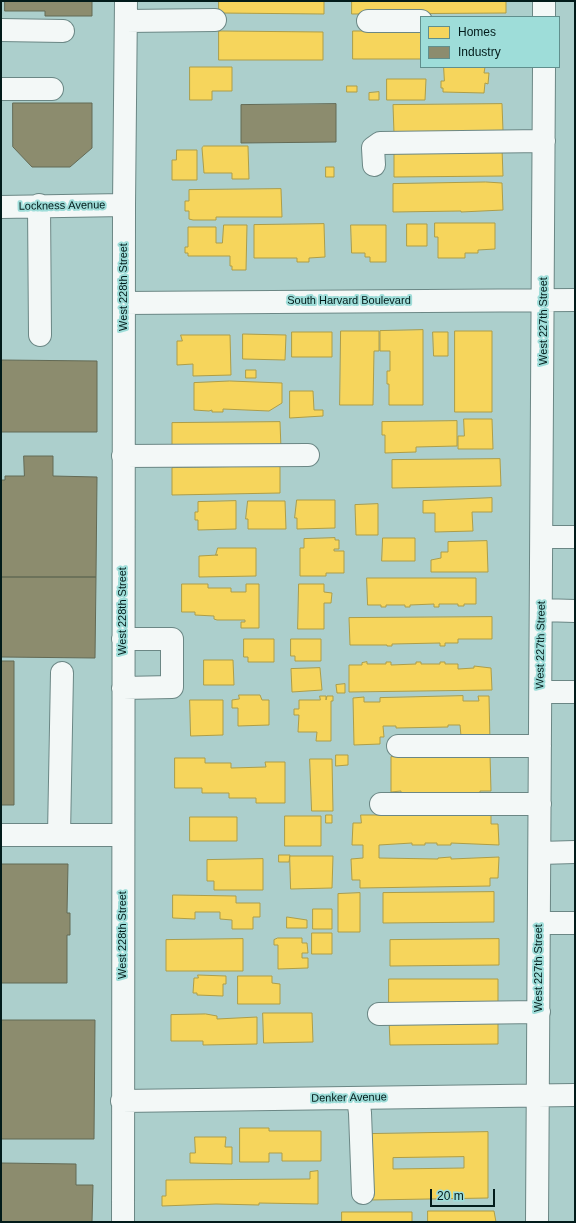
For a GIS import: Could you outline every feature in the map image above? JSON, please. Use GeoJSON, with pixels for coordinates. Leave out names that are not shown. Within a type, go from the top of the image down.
{"type":"FeatureCollection","features":[{"type":"Feature","properties":{"kind":"street"},"geometry":{"type":"LineString","coordinates":[[544,1],[544,16]]}},
{"type":"Feature","properties":{"kind":"street"},"geometry":{"type":"LineString","coordinates":[[126,11],[215,20]]}},
{"type":"Feature","properties":{"kind":"street","name":"West 228th Street"},"geometry":{"type":"LineString","coordinates":[[122,1222],[123,456],[126,11]]}},
{"type":"Feature","properties":{"kind":"street"},"geometry":{"type":"LineString","coordinates":[[368,21],[420,21]]}},
{"type":"Feature","properties":{"kind":"street"},"geometry":{"type":"LineString","coordinates":[[1,30],[63,31]]}},
{"type":"Feature","properties":{"kind":"street","name":"West 227th Street"},"geometry":{"type":"LineString","coordinates":[[537,1222],[544,300],[544,68]]}},
{"type":"Feature","properties":{"kind":"street"},"geometry":{"type":"LineString","coordinates":[[1,89],[52,89]]}},
{"type":"Feature","properties":{"kind":"street"},"geometry":{"type":"LineString","coordinates":[[374,165],[373,148],[380,143],[544,141]]}},
{"type":"Feature","properties":{"kind":"street"},"geometry":{"type":"LineString","coordinates":[[39,205],[40,335]]}},
{"type":"Feature","properties":{"kind":"street","name":"Lockness Avenue"},"geometry":{"type":"LineString","coordinates":[[1,207],[39,205],[124,205]]}},
{"type":"Feature","properties":{"kind":"street","name":"South Harvard Boulevard"},"geometry":{"type":"LineString","coordinates":[[124,303],[575,300]]}},
{"type":"Feature","properties":{"kind":"street"},"geometry":{"type":"LineString","coordinates":[[123,456],[308,455]]}},
{"type":"Feature","properties":{"kind":"street"},"geometry":{"type":"LineString","coordinates":[[542,537],[575,537]]}},
{"type":"Feature","properties":{"kind":"street"},"geometry":{"type":"LineString","coordinates":[[542,610],[575,611]]}},
{"type":"Feature","properties":{"kind":"street"},"geometry":{"type":"LineString","coordinates":[[123,639],[172,639],[172,687],[123,688]]}},
{"type":"Feature","properties":{"kind":"street"},"geometry":{"type":"LineString","coordinates":[[59,835],[62,673]]}},
{"type":"Feature","properties":{"kind":"street"},"geometry":{"type":"LineString","coordinates":[[541,692],[575,692]]}},
{"type":"Feature","properties":{"kind":"street"},"geometry":{"type":"LineString","coordinates":[[398,746],[540,746]]}},
{"type":"Feature","properties":{"kind":"street"},"geometry":{"type":"LineString","coordinates":[[381,804],[540,804]]}},
{"type":"Feature","properties":{"kind":"street"},"geometry":{"type":"LineString","coordinates":[[1,836],[123,835]]}},
{"type":"Feature","properties":{"kind":"street"},"geometry":{"type":"LineString","coordinates":[[540,853],[575,852]]}},
{"type":"Feature","properties":{"kind":"street"},"geometry":{"type":"LineString","coordinates":[[539,922],[575,922]]}},
{"type":"Feature","properties":{"kind":"street"},"geometry":{"type":"LineString","coordinates":[[379,1014],[539,1012]]}},
{"type":"Feature","properties":{"kind":"street","name":"Denker Avenue"},"geometry":{"type":"LineString","coordinates":[[122,1101],[575,1094]]}},
{"type":"Feature","properties":{"kind":"street"},"geometry":{"type":"LineString","coordinates":[[358,1098],[360,1113],[362,1193]]}},
{"type":"Feature","properties":{"kind":"building: Homes"},"geometry":{"type":"Polygon","coordinates":[[[219,1],[324,1],[324,14],[219,13],[219,1]]]}},
{"type":"Feature","properties":{"kind":"building: Homes"},"geometry":{"type":"Polygon","coordinates":[[[352,1],[506,1],[506,13],[352,14],[352,1]]]}},
{"type":"Feature","properties":{"kind":"building: Homes"},"geometry":{"type":"Polygon","coordinates":[[[219,31],[323,32],[323,60],[219,60],[219,31]]]}},
{"type":"Feature","properties":{"kind":"building: Homes"},"geometry":{"type":"Polygon","coordinates":[[[353,31],[420,31],[420,59],[353,59],[353,31]]]}},
{"type":"Feature","properties":{"kind":"building: Homes"},"geometry":{"type":"Polygon","coordinates":[[[190,67],[232,67],[232,91],[212,91],[212,100],[190,100],[190,67]]]}},
{"type":"Feature","properties":{"kind":"building: Homes"},"geometry":{"type":"Polygon","coordinates":[[[444,68],[485,68],[484,73],[489,73],[488,84],[485,83],[484,93],[443,92],[443,88],[441,88],[441,81],[444,81],[444,68]]]}},
{"type":"Feature","properties":{"kind":"building: Homes"},"geometry":{"type":"Polygon","coordinates":[[[387,79],[426,79],[425,100],[387,100],[387,79]]]}},
{"type":"Feature","properties":{"kind":"building: Homes"},"geometry":{"type":"Polygon","coordinates":[[[347,86],[357,86],[357,92],[347,92],[347,86]]]}},
{"type":"Feature","properties":{"kind":"building: Homes"},"geometry":{"type":"Polygon","coordinates":[[[379,92],[379,100],[369,100],[369,93],[379,92]]]}},
{"type":"Feature","properties":{"kind":"building: Homes"},"geometry":{"type":"Polygon","coordinates":[[[502,104],[503,131],[394,133],[393,105],[502,104]]]}},
{"type":"Feature","properties":{"kind":"building: Homes"},"geometry":{"type":"Polygon","coordinates":[[[204,146],[248,146],[249,179],[232,179],[232,173],[204,173],[202,148],[204,146]]]}},
{"type":"Feature","properties":{"kind":"building: Homes"},"geometry":{"type":"Polygon","coordinates":[[[502,148],[503,176],[394,177],[394,149],[502,148]]]}},
{"type":"Feature","properties":{"kind":"building: Homes"},"geometry":{"type":"Polygon","coordinates":[[[177,150],[197,150],[197,180],[172,180],[172,160],[176,160],[177,150]]]}},
{"type":"Feature","properties":{"kind":"building: Homes"},"geometry":{"type":"Polygon","coordinates":[[[326,167],[334,167],[334,177],[326,177],[326,167]]]}},
{"type":"Feature","properties":{"kind":"building: Homes"},"geometry":{"type":"Polygon","coordinates":[[[502,183],[503,210],[461,212],[393,212],[393,184],[502,183]]]}},
{"type":"Feature","properties":{"kind":"building: Homes"},"geometry":{"type":"Polygon","coordinates":[[[281,189],[282,217],[216,217],[216,220],[193,220],[189,219],[189,211],[185,211],[185,201],[189,201],[189,190],[281,189]]]}},
{"type":"Feature","properties":{"kind":"building: Homes"},"geometry":{"type":"Polygon","coordinates":[[[435,223],[495,223],[495,249],[478,250],[478,253],[465,253],[465,258],[438,258],[438,237],[435,237],[435,223]]]}},
{"type":"Feature","properties":{"kind":"building: Homes"},"geometry":{"type":"Polygon","coordinates":[[[324,224],[325,257],[309,258],[309,262],[297,262],[297,258],[254,258],[254,225],[324,224]]]}},
{"type":"Feature","properties":{"kind":"building: Homes"},"geometry":{"type":"Polygon","coordinates":[[[407,224],[427,224],[427,246],[407,246],[407,224]]]}},
{"type":"Feature","properties":{"kind":"building: Homes"},"geometry":{"type":"Polygon","coordinates":[[[224,225],[247,225],[246,270],[232,270],[232,266],[230,266],[230,256],[188,256],[188,253],[185,253],[185,247],[188,247],[188,227],[216,227],[216,243],[222,243],[224,225]]]}},
{"type":"Feature","properties":{"kind":"building: Homes"},"geometry":{"type":"Polygon","coordinates":[[[351,225],[386,225],[386,262],[370,262],[370,257],[365,257],[365,253],[352,253],[351,225]]]}},
{"type":"Feature","properties":{"kind":"building: Homes"},"geometry":{"type":"Polygon","coordinates":[[[423,330],[423,405],[389,405],[389,384],[387,384],[387,371],[390,371],[390,351],[380,351],[380,331],[423,330]]]}},
{"type":"Feature","properties":{"kind":"building: Homes"},"geometry":{"type":"Polygon","coordinates":[[[341,331],[379,331],[379,351],[374,351],[373,405],[340,405],[341,331]]]}},
{"type":"Feature","properties":{"kind":"building: Homes"},"geometry":{"type":"Polygon","coordinates":[[[455,331],[492,331],[492,412],[455,412],[455,331]]]}},
{"type":"Feature","properties":{"kind":"building: Homes"},"geometry":{"type":"Polygon","coordinates":[[[292,332],[332,332],[332,357],[292,357],[292,332]]]}},
{"type":"Feature","properties":{"kind":"building: Homes"},"geometry":{"type":"Polygon","coordinates":[[[433,332],[448,332],[448,356],[434,356],[433,332]]]}},
{"type":"Feature","properties":{"kind":"building: Homes"},"geometry":{"type":"Polygon","coordinates":[[[243,334],[286,335],[285,360],[243,359],[243,334]]]}},
{"type":"Feature","properties":{"kind":"building: Homes"},"geometry":{"type":"Polygon","coordinates":[[[181,335],[230,335],[231,375],[193,376],[193,364],[177,365],[177,341],[182,341],[181,335]]]}},
{"type":"Feature","properties":{"kind":"building: Homes"},"geometry":{"type":"Polygon","coordinates":[[[246,370],[256,370],[256,378],[246,378],[246,370]]]}},
{"type":"Feature","properties":{"kind":"building: Homes"},"geometry":{"type":"Polygon","coordinates":[[[230,381],[282,383],[282,403],[269,411],[223,409],[223,412],[212,412],[212,410],[194,410],[194,383],[230,381]]]}},
{"type":"Feature","properties":{"kind":"building: Homes"},"geometry":{"type":"Polygon","coordinates":[[[290,391],[313,391],[314,410],[323,410],[323,416],[290,418],[290,391]]]}},
{"type":"Feature","properties":{"kind":"building: Homes"},"geometry":{"type":"Polygon","coordinates":[[[464,419],[492,419],[493,449],[458,449],[458,436],[464,436],[464,419]]]}},
{"type":"Feature","properties":{"kind":"building: Homes"},"geometry":{"type":"Polygon","coordinates":[[[457,421],[457,446],[416,447],[416,452],[385,453],[385,435],[382,435],[382,422],[457,421]]]}},
{"type":"Feature","properties":{"kind":"building: Homes"},"geometry":{"type":"Polygon","coordinates":[[[280,422],[281,449],[172,450],[172,423],[280,422]]]}},
{"type":"Feature","properties":{"kind":"building: Homes"},"geometry":{"type":"Polygon","coordinates":[[[500,459],[501,486],[392,488],[392,460],[500,459]]]}},
{"type":"Feature","properties":{"kind":"building: Homes"},"geometry":{"type":"Polygon","coordinates":[[[280,466],[280,493],[172,495],[172,468],[280,466]]]}},
{"type":"Feature","properties":{"kind":"building: Homes"},"geometry":{"type":"Polygon","coordinates":[[[492,498],[492,512],[472,512],[473,531],[435,532],[435,513],[423,513],[423,501],[492,498]]]}},
{"type":"Feature","properties":{"kind":"building: Homes"},"geometry":{"type":"Polygon","coordinates":[[[297,500],[335,500],[335,528],[297,529],[297,518],[295,518],[297,500]]]}},
{"type":"Feature","properties":{"kind":"building: Homes"},"geometry":{"type":"Polygon","coordinates":[[[236,501],[236,529],[198,530],[198,520],[195,520],[195,512],[198,512],[198,502],[236,501]]]}},
{"type":"Feature","properties":{"kind":"building: Homes"},"geometry":{"type":"Polygon","coordinates":[[[248,501],[285,501],[286,529],[248,529],[248,519],[246,519],[248,501]]]}},
{"type":"Feature","properties":{"kind":"building: Homes"},"geometry":{"type":"Polygon","coordinates":[[[378,504],[378,535],[356,535],[355,505],[378,504]]]}},
{"type":"Feature","properties":{"kind":"building: Homes"},"geometry":{"type":"Polygon","coordinates":[[[335,538],[335,540],[339,540],[339,549],[334,549],[334,551],[344,551],[344,573],[326,573],[326,576],[300,576],[300,548],[304,548],[304,539],[335,538]]]}},
{"type":"Feature","properties":{"kind":"building: Homes"},"geometry":{"type":"Polygon","coordinates":[[[383,538],[415,538],[415,561],[382,561],[383,538]]]}},
{"type":"Feature","properties":{"kind":"building: Homes"},"geometry":{"type":"Polygon","coordinates":[[[487,541],[488,572],[431,572],[431,560],[441,558],[441,552],[448,552],[448,542],[487,541]]]}},
{"type":"Feature","properties":{"kind":"building: Homes"},"geometry":{"type":"Polygon","coordinates":[[[218,548],[256,548],[256,576],[199,577],[199,556],[218,555],[216,555],[218,548]]]}},
{"type":"Feature","properties":{"kind":"building: Homes"},"geometry":{"type":"Polygon","coordinates":[[[367,578],[476,578],[476,604],[464,604],[464,606],[458,606],[458,604],[439,604],[439,607],[434,607],[434,604],[410,605],[410,607],[405,607],[405,605],[386,605],[386,607],[381,607],[381,605],[368,605],[367,578]]]}},
{"type":"Feature","properties":{"kind":"building: Homes"},"geometry":{"type":"Polygon","coordinates":[[[182,584],[208,584],[208,588],[231,588],[231,592],[246,592],[246,584],[259,584],[259,628],[241,628],[241,622],[245,622],[245,620],[217,620],[214,619],[214,616],[195,615],[195,612],[182,612],[182,584]]]}},
{"type":"Feature","properties":{"kind":"building: Homes"},"geometry":{"type":"Polygon","coordinates":[[[299,584],[324,584],[324,592],[332,593],[331,603],[324,603],[324,629],[298,629],[299,584]]]}},
{"type":"Feature","properties":{"kind":"building: Homes"},"geometry":{"type":"Polygon","coordinates":[[[492,617],[492,639],[458,639],[458,643],[445,643],[445,646],[440,646],[440,643],[392,644],[392,646],[350,645],[349,618],[492,617]]]}},
{"type":"Feature","properties":{"kind":"building: Homes"},"geometry":{"type":"Polygon","coordinates":[[[244,639],[274,639],[274,662],[248,662],[248,657],[244,657],[244,639]]]}},
{"type":"Feature","properties":{"kind":"building: Homes"},"geometry":{"type":"Polygon","coordinates":[[[291,639],[321,639],[321,661],[295,661],[295,656],[291,656],[291,639]]]}},
{"type":"Feature","properties":{"kind":"building: Homes"},"geometry":{"type":"Polygon","coordinates":[[[204,660],[233,660],[234,685],[204,685],[204,660]]]}},
{"type":"Feature","properties":{"kind":"building: Homes"},"geometry":{"type":"Polygon","coordinates":[[[367,662],[367,664],[386,664],[386,662],[391,662],[391,665],[416,664],[416,662],[421,662],[421,664],[440,664],[440,662],[445,662],[445,664],[458,664],[458,669],[474,668],[474,666],[491,668],[492,690],[349,692],[349,665],[362,665],[362,663],[367,662]]]}},
{"type":"Feature","properties":{"kind":"building: Homes"},"geometry":{"type":"Polygon","coordinates":[[[320,668],[322,690],[292,692],[291,669],[320,668]]]}},
{"type":"Feature","properties":{"kind":"building: Homes"},"geometry":{"type":"Polygon","coordinates":[[[345,684],[345,693],[337,693],[336,685],[345,684]]]}},
{"type":"Feature","properties":{"kind":"building: Homes"},"geometry":{"type":"Polygon","coordinates":[[[239,695],[260,695],[262,700],[269,700],[269,725],[238,726],[238,708],[232,708],[232,700],[239,699],[239,695]]]}},
{"type":"Feature","properties":{"kind":"building: Homes"},"geometry":{"type":"Polygon","coordinates":[[[320,696],[326,696],[326,700],[327,696],[333,696],[333,701],[331,701],[331,741],[316,741],[317,732],[298,732],[299,715],[294,715],[294,709],[299,709],[299,700],[320,700],[320,696]]]}},
{"type":"Feature","properties":{"kind":"building: Homes"},"geometry":{"type":"Polygon","coordinates":[[[463,696],[463,701],[479,701],[478,696],[489,696],[490,743],[461,736],[460,725],[448,725],[448,727],[396,728],[396,726],[383,726],[384,737],[380,737],[380,744],[354,745],[353,698],[364,697],[364,702],[380,702],[380,698],[463,696]]]}},
{"type":"Feature","properties":{"kind":"building: Homes"},"geometry":{"type":"Polygon","coordinates":[[[190,700],[223,700],[223,735],[191,736],[190,700]]]}},
{"type":"Feature","properties":{"kind":"building: Homes"},"geometry":{"type":"Polygon","coordinates":[[[336,755],[348,755],[348,765],[336,766],[336,755]]]}},
{"type":"Feature","properties":{"kind":"building: Homes"},"geometry":{"type":"Polygon","coordinates":[[[490,755],[491,791],[480,791],[480,794],[401,794],[401,791],[391,792],[391,757],[490,755]]]}},
{"type":"Feature","properties":{"kind":"building: Homes"},"geometry":{"type":"Polygon","coordinates":[[[175,758],[205,758],[205,763],[231,763],[231,768],[266,767],[265,762],[285,762],[285,803],[256,803],[256,798],[229,798],[229,793],[202,793],[202,788],[175,788],[175,758]]]}},
{"type":"Feature","properties":{"kind":"building: Homes"},"geometry":{"type":"Polygon","coordinates":[[[310,759],[332,759],[333,811],[312,811],[310,759]]]}},
{"type":"Feature","properties":{"kind":"building: Homes"},"geometry":{"type":"Polygon","coordinates":[[[326,815],[332,815],[332,823],[326,823],[326,815]]]}},
{"type":"Feature","properties":{"kind":"building: Homes"},"geometry":{"type":"Polygon","coordinates":[[[361,815],[491,815],[491,824],[498,824],[499,845],[451,843],[451,845],[437,845],[437,843],[425,843],[425,845],[412,845],[412,843],[379,845],[379,858],[438,859],[451,857],[451,859],[499,857],[498,878],[490,878],[490,886],[360,888],[360,880],[352,880],[351,859],[363,858],[363,845],[352,845],[353,823],[361,823],[361,815]]]}},
{"type":"Feature","properties":{"kind":"building: Homes"},"geometry":{"type":"Polygon","coordinates":[[[285,816],[321,816],[321,846],[285,846],[285,816]]]}},
{"type":"Feature","properties":{"kind":"building: Homes"},"geometry":{"type":"Polygon","coordinates":[[[190,817],[237,817],[237,841],[190,841],[190,817]]]}},
{"type":"Feature","properties":{"kind":"building: Homes"},"geometry":{"type":"Polygon","coordinates":[[[279,855],[290,855],[289,862],[279,862],[279,855]]]}},
{"type":"Feature","properties":{"kind":"building: Homes"},"geometry":{"type":"Polygon","coordinates":[[[290,856],[333,856],[332,888],[291,889],[290,856]]]}},
{"type":"Feature","properties":{"kind":"building: Homes"},"geometry":{"type":"Polygon","coordinates":[[[263,859],[263,890],[214,890],[214,881],[207,881],[207,860],[263,859]]]}},
{"type":"Feature","properties":{"kind":"building: Homes"},"geometry":{"type":"Polygon","coordinates":[[[494,892],[494,922],[383,923],[383,893],[494,892]]]}},
{"type":"Feature","properties":{"kind":"building: Homes"},"geometry":{"type":"Polygon","coordinates":[[[360,893],[360,932],[338,932],[338,894],[360,893]]]}},
{"type":"Feature","properties":{"kind":"building: Homes"},"geometry":{"type":"Polygon","coordinates":[[[173,895],[236,896],[236,903],[260,903],[260,917],[253,917],[253,929],[232,929],[232,920],[220,919],[220,912],[195,912],[195,919],[173,918],[173,895]]]}},
{"type":"Feature","properties":{"kind":"building: Homes"},"geometry":{"type":"Polygon","coordinates":[[[313,909],[332,909],[332,929],[313,929],[313,909]]]}},
{"type":"Feature","properties":{"kind":"building: Homes"},"geometry":{"type":"Polygon","coordinates":[[[287,917],[307,920],[307,928],[287,928],[287,917]]]}},
{"type":"Feature","properties":{"kind":"building: Homes"},"geometry":{"type":"Polygon","coordinates":[[[312,933],[332,933],[332,954],[312,954],[312,933]]]}},
{"type":"Feature","properties":{"kind":"building: Homes"},"geometry":{"type":"Polygon","coordinates":[[[278,938],[302,938],[302,943],[307,943],[308,953],[302,953],[302,958],[308,958],[308,968],[278,969],[278,945],[274,945],[274,940],[278,938]]]}},
{"type":"Feature","properties":{"kind":"building: Homes"},"geometry":{"type":"Polygon","coordinates":[[[243,939],[243,971],[166,971],[166,940],[243,939]]]}},
{"type":"Feature","properties":{"kind":"building: Homes"},"geometry":{"type":"Polygon","coordinates":[[[499,939],[499,965],[390,966],[390,940],[499,939]]]}},
{"type":"Feature","properties":{"kind":"building: Homes"},"geometry":{"type":"Polygon","coordinates":[[[198,975],[226,976],[226,984],[223,984],[223,996],[197,995],[197,993],[193,993],[194,978],[198,978],[198,975]]]}},
{"type":"Feature","properties":{"kind":"building: Homes"},"geometry":{"type":"Polygon","coordinates":[[[238,976],[272,976],[272,983],[280,984],[280,1004],[238,1004],[238,976]]]}},
{"type":"Feature","properties":{"kind":"building: Homes"},"geometry":{"type":"Polygon","coordinates":[[[389,979],[498,979],[498,1005],[389,1006],[389,979]]]}},
{"type":"Feature","properties":{"kind":"building: Homes"},"geometry":{"type":"Polygon","coordinates":[[[263,1013],[312,1013],[313,1042],[264,1043],[263,1013]]]}},
{"type":"Feature","properties":{"kind":"building: Homes"},"geometry":{"type":"Polygon","coordinates":[[[206,1014],[217,1016],[217,1019],[257,1017],[257,1044],[203,1045],[203,1041],[171,1041],[171,1015],[206,1014]]]}},
{"type":"Feature","properties":{"kind":"building: Homes"},"geometry":{"type":"Polygon","coordinates":[[[498,1018],[498,1044],[390,1045],[389,1019],[498,1018]]]}},
{"type":"Feature","properties":{"kind":"building: Homes"},"geometry":{"type":"Polygon","coordinates":[[[240,1128],[269,1128],[269,1131],[321,1131],[321,1161],[282,1161],[282,1153],[269,1153],[269,1162],[240,1162],[240,1128]]]}},
{"type":"Feature","properties":{"kind":"building: Homes"},"geometry":{"type":"Polygon","coordinates":[[[488,1132],[488,1198],[370,1200],[369,1134],[488,1132]],[[464,1157],[393,1158],[393,1169],[464,1168],[464,1157]]]}},
{"type":"Feature","properties":{"kind":"building: Homes"},"geometry":{"type":"Polygon","coordinates":[[[195,1137],[226,1137],[225,1147],[232,1147],[232,1164],[190,1163],[190,1153],[195,1153],[195,1137]]]}},
{"type":"Feature","properties":{"kind":"building: Homes"},"geometry":{"type":"Polygon","coordinates":[[[318,1171],[318,1204],[259,1203],[259,1205],[216,1204],[162,1206],[162,1196],[166,1196],[166,1180],[310,1179],[310,1172],[318,1171]]]}},
{"type":"Feature","properties":{"kind":"building: Homes"},"geometry":{"type":"Polygon","coordinates":[[[428,1211],[494,1211],[496,1222],[428,1222],[428,1211]]]}},
{"type":"Feature","properties":{"kind":"building: Homes"},"geometry":{"type":"Polygon","coordinates":[[[342,1212],[412,1212],[412,1222],[342,1222],[342,1212]]]}},
{"type":"Feature","properties":{"kind":"building: Industry"},"geometry":{"type":"Polygon","coordinates":[[[5,1],[92,1],[92,16],[45,16],[45,11],[5,11],[5,1]]]}},
{"type":"Feature","properties":{"kind":"building: Industry"},"geometry":{"type":"Polygon","coordinates":[[[13,103],[92,103],[92,148],[70,167],[32,167],[13,147],[13,103]]]}},
{"type":"Feature","properties":{"kind":"building: Industry"},"geometry":{"type":"Polygon","coordinates":[[[336,104],[336,142],[241,143],[241,105],[336,104]]]}},
{"type":"Feature","properties":{"kind":"building: Industry"},"geometry":{"type":"Polygon","coordinates":[[[1,360],[97,361],[97,432],[1,432],[1,360]]]}},
{"type":"Feature","properties":{"kind":"building: Industry"},"geometry":{"type":"Polygon","coordinates":[[[24,456],[53,456],[53,476],[97,477],[96,577],[1,577],[1,480],[5,480],[5,476],[24,476],[24,456]]]}},
{"type":"Feature","properties":{"kind":"building: Industry"},"geometry":{"type":"Polygon","coordinates":[[[1,577],[96,577],[95,658],[1,657],[1,577]]]}},
{"type":"Feature","properties":{"kind":"building: Industry"},"geometry":{"type":"Polygon","coordinates":[[[1,661],[14,661],[14,805],[1,805],[1,661]]]}},
{"type":"Feature","properties":{"kind":"building: Industry"},"geometry":{"type":"Polygon","coordinates":[[[1,864],[68,864],[67,913],[70,913],[70,935],[67,935],[67,983],[1,983],[1,864]]]}},
{"type":"Feature","properties":{"kind":"building: Industry"},"geometry":{"type":"Polygon","coordinates":[[[1,1020],[95,1020],[94,1139],[1,1139],[1,1020]]]}},
{"type":"Feature","properties":{"kind":"building: Industry"},"geometry":{"type":"Polygon","coordinates":[[[1,1163],[76,1164],[76,1185],[93,1185],[92,1222],[1,1222],[1,1163]]]}}]}
